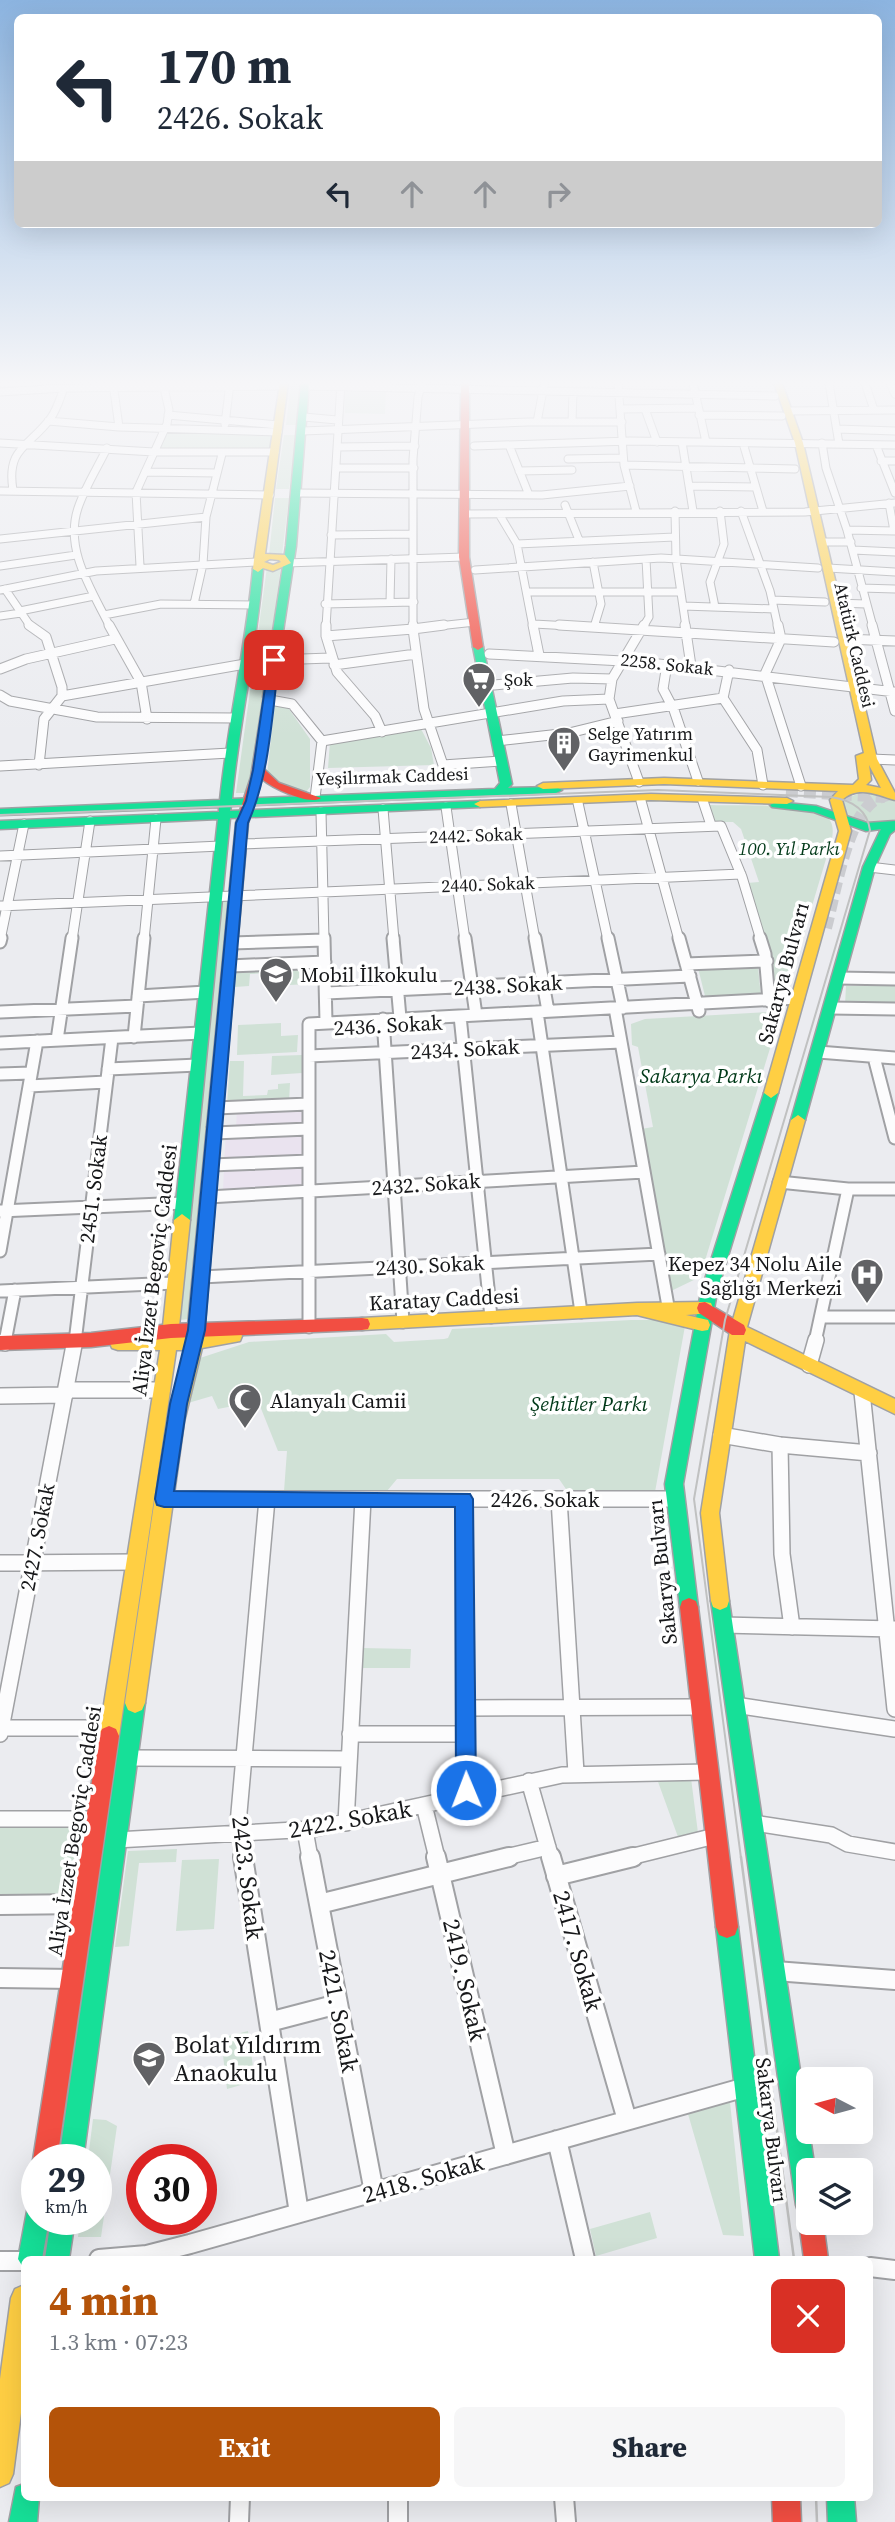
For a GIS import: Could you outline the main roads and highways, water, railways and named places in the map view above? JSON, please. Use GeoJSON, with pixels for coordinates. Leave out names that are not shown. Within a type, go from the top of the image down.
{"type":"FeatureCollection","features":[{"type":"Feature","properties":{"kind":"main road","name":"Aliya İzzet Begoviç Caddesi"},"geometry":{"type":"LineString","coordinates":[[47,2144],[162,1390],[176,1283],[230,753],[255,605],[258,562],[269,501]]}},
{"type":"Feature","properties":{"kind":"main road","name":"Aliya İzzet Begoviç Caddesi"},"geometry":{"type":"LineString","coordinates":[[73,2144],[178,1404],[195,1337],[240,844],[259,770],[295,501]]}},
{"type":"Feature","properties":{"kind":"main road"},"geometry":{"type":"LineString","coordinates":[[467,501],[496,714]]}},
{"type":"Feature","properties":{"kind":"main road","name":"Atatürk Caddesi"},"geometry":{"type":"LineString","coordinates":[[808,501],[866,772],[865,780],[855,789]]}},
{"type":"Feature","properties":{"kind":"main road","name":"Atatürk Caddesi"},"geometry":{"type":"LineString","coordinates":[[810,511],[822,542],[823,568]]}},
{"type":"Feature","properties":{"kind":"main road"},"geometry":{"type":"LineString","coordinates":[[468,514],[464,556],[475,622],[514,798]]}},
{"type":"Feature","properties":{"kind":"main road"},"geometry":{"type":"LineString","coordinates":[[258,562],[274,556],[285,559],[286,563]]}},
{"type":"Feature","properties":{"kind":"main road","name":"Atatürk Caddesi"},"geometry":{"type":"LineString","coordinates":[[849,686],[872,759],[883,786],[893,795]]}},
{"type":"Feature","properties":{"kind":"main road"},"geometry":{"type":"LineString","coordinates":[[498,792],[505,788],[506,783],[501,761],[501,741]]}},
{"type":"Feature","properties":{"kind":"main road"},"geometry":{"type":"LineString","coordinates":[[259,770],[276,786],[318,805],[383,809],[446,807],[514,798],[651,797],[855,789],[873,789],[893,795]]}},
{"type":"Feature","properties":{"kind":"main road"},"geometry":{"type":"LineString","coordinates":[[514,798],[547,785],[639,782],[698,781],[763,785],[791,793]]}},
{"type":"Feature","properties":{"kind":"main road","name":"Sakarya Bulvarı"},"geometry":{"type":"LineString","coordinates":[[767,2256],[674,1499],[676,1466],[707,1300],[787,1042],[845,831],[841,816],[836,811],[836,800],[841,794],[855,789]]}},
{"type":"Feature","properties":{"kind":"main road","name":"Yeşilırmak Caddesi"},"geometry":{"type":"LineString","coordinates":[[0,812],[225,809],[498,792],[514,798]]}},
{"type":"Feature","properties":{"kind":"main road"},"geometry":{"type":"LineString","coordinates":[[514,798],[578,803],[703,801],[800,806],[841,816],[866,827],[895,825]]}},
{"type":"Feature","properties":{"kind":"main road","name":"Yeşilırmak Caddesi"},"geometry":{"type":"LineString","coordinates":[[0,825],[156,819],[225,809]]}},
{"type":"Feature","properties":{"kind":"main road","name":"Sakarya Bulvarı"},"geometry":{"type":"LineString","coordinates":[[801,2158],[723,1625],[710,1513],[738,1330],[869,867],[885,832],[895,825]]}},
{"type":"Feature","properties":{"kind":"main road"},"geometry":{"type":"LineString","coordinates":[[787,1042],[799,1021],[826,928]]}},
{"type":"Feature","properties":{"kind":"main road"},"geometry":{"type":"LineString","coordinates":[[707,1300],[738,1330],[895,1408]]}},
{"type":"Feature","properties":{"kind":"main road","name":"Karatay Caddesi"},"geometry":{"type":"LineString","coordinates":[[3,1343],[195,1337],[253,1330],[637,1309],[707,1300]]}},
{"type":"Feature","properties":{"kind":"main road","name":"Karatay Caddesi"},"geometry":{"type":"LineString","coordinates":[[637,1309],[702,1325],[738,1330]]}},
{"type":"Feature","properties":{"kind":"main road"},"geometry":{"type":"LineString","coordinates":[[30,2256],[34,2235]]}},
{"type":"Feature","properties":{"kind":"main road"},"geometry":{"type":"LineString","coordinates":[[57,2256],[61,2235]]}},
{"type":"Feature","properties":{"kind":"main road","name":"Sakarya Bulvarı"},"geometry":{"type":"LineString","coordinates":[[813,2235],[816,2256]]}},
{"type":"Feature","properties":{"kind":"main road"},"geometry":{"type":"LineString","coordinates":[[0,2474],[21,2320]]}},
{"type":"Feature","properties":{"kind":"main road"},"geometry":{"type":"LineString","coordinates":[[23,2522],[26,2501]]}},
{"type":"Feature","properties":{"kind":"main road"},"geometry":{"type":"LineString","coordinates":[[786,2501],[787,2522]]}},
{"type":"Feature","properties":{"kind":"main road"},"geometry":{"type":"LineString","coordinates":[[840,2501],[842,2522]]}},
{"type":"Feature","properties":{"kind":"tunnel"},"geometry":{"type":"LineString","coordinates":[[786,791],[882,797]]}},
{"type":"Feature","properties":{"kind":"tunnel"},"geometry":{"type":"LineString","coordinates":[[882,797],[895,793]]}},
{"type":"Feature","properties":{"kind":"tunnel"},"geometry":{"type":"LineString","coordinates":[[826,928],[847,845],[861,815],[872,802],[882,797]]}},
{"type":"Feature","properties":{"kind":"tram line"},"geometry":{"type":"LineString","coordinates":[[0,815],[658,790],[831,797],[845,800],[862,811],[870,830],[725,1320],[694,1499],[741,1858]]}},
{"type":"Feature","properties":{"kind":"tram line"},"geometry":{"type":"LineString","coordinates":[[741,1857],[794,2256]]}},
{"type":"Feature","properties":{"kind":"tram line"},"geometry":{"type":"LineString","coordinates":[[816,2501],[817,2522]]}},
{"type":"Feature","properties":{"kind":"place","name":"Şok"},"geometry":{"type":"Point","coordinates":[479,709]}},
{"type":"Feature","properties":{"kind":"place","name":"Selge Yatırım Gayrimenkul"},"geometry":{"type":"Point","coordinates":[564,773]}},
{"type":"Feature","properties":{"kind":"place","name":"Mobil İlkokulu"},"geometry":{"type":"Point","coordinates":[276,1004]}},
{"type":"Feature","properties":{"kind":"place","name":"Kepez 34 Nolu Aile Sağlığı Merkezi"},"geometry":{"type":"Point","coordinates":[867,1305]}},
{"type":"Feature","properties":{"kind":"place","name":"Alanyalı Camii"},"geometry":{"type":"Point","coordinates":[245,1430]}},
{"type":"Feature","properties":{"kind":"place","name":"Bolat Yıldırım Anaokulu"},"geometry":{"type":"Point","coordinates":[149,2088]}},
{"type":"Feature","properties":{"kind":"park label","name":"100. Yıl Parkı"},"geometry":{"type":"Point","coordinates":[789,848]}},
{"type":"Feature","properties":{"kind":"park label","name":"Sakarya Parkı"},"geometry":{"type":"Point","coordinates":[701,1075]}},
{"type":"Feature","properties":{"kind":"park label","name":"Şehitler Parkı"},"geometry":{"type":"Point","coordinates":[589,1403]}}]}
